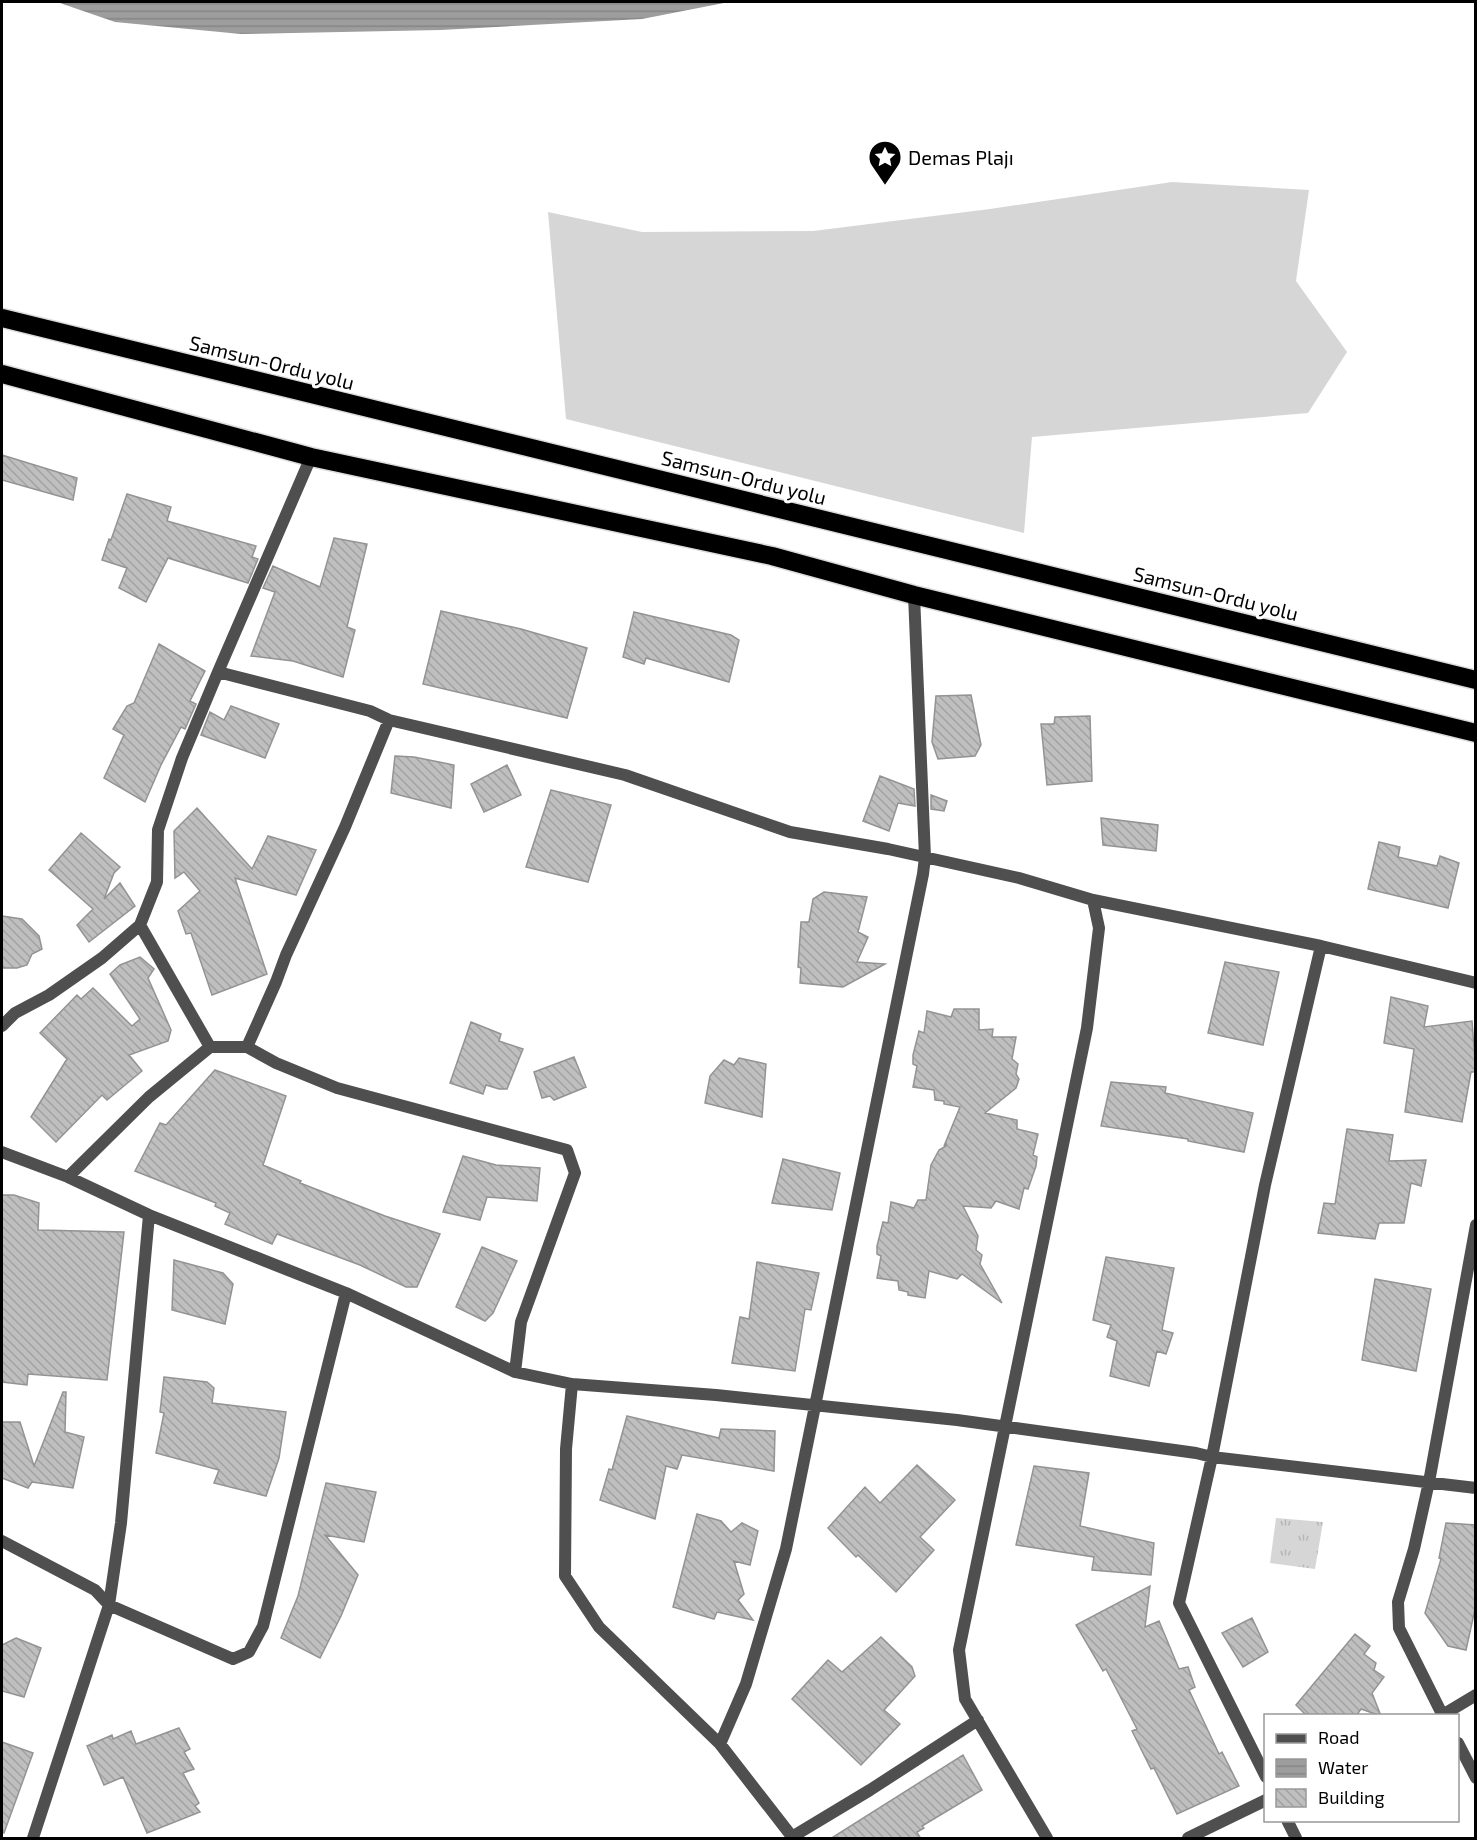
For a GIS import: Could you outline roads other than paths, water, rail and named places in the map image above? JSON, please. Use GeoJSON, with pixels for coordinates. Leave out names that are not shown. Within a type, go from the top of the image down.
{"type":"FeatureCollection","features":[{"type":"Feature","properties":{"kind":"highway","name":"Samsun-Ordu yolu"},"geometry":{"type":"LineString","coordinates":[[2,318],[1476,680]]}},
{"type":"Feature","properties":{"kind":"highway"},"geometry":{"type":"LineString","coordinates":[[2,374],[311,457],[772,556],[914,595],[1476,733]]}},
{"type":"Feature","properties":{"kind":"street"},"geometry":{"type":"LineString","coordinates":[[2,1026],[15,1013],[49,995],[102,958],[140,925],[157,882],[158,830],[182,758],[311,457]]}},
{"type":"Feature","properties":{"kind":"street"},"geometry":{"type":"LineString","coordinates":[[720,1744],[746,1684],[786,1549],[926,857],[914,595]]}},
{"type":"Feature","properties":{"kind":"street"},"geometry":{"type":"LineString","coordinates":[[218,672],[370,711],[389,720],[625,775],[790,832],[926,857],[1093,900],[1321,946],[1476,983]]}},
{"type":"Feature","properties":{"kind":"street"},"geometry":{"type":"LineString","coordinates":[[247,1047],[286,955],[345,827],[389,720]]}},
{"type":"Feature","properties":{"kind":"street"},"geometry":{"type":"LineString","coordinates":[[1047,1839],[965,1700],[959,1650],[1086,1028],[1098,928],[1093,900]]}},
{"type":"Feature","properties":{"kind":"street"},"geometry":{"type":"LineString","coordinates":[[140,925],[210,1047]]}},
{"type":"Feature","properties":{"kind":"street"},"geometry":{"type":"LineString","coordinates":[[1264,1773],[1179,1603],[1212,1457],[1265,1185],[1321,946]]}},
{"type":"Feature","properties":{"kind":"street"},"geometry":{"type":"LineString","coordinates":[[68,1178],[149,1097],[210,1047],[247,1047],[276,1063],[337,1088],[567,1150],[575,1173],[521,1322],[515,1372]]}},
{"type":"Feature","properties":{"kind":"street"},"geometry":{"type":"LineString","coordinates":[[2,1152],[68,1178],[149,1215],[346,1293],[515,1372],[572,1384],[716,1395],[957,1420],[1212,1457],[1476,1488]]}},
{"type":"Feature","properties":{"kind":"street"},"geometry":{"type":"LineString","coordinates":[[33,1839],[109,1605],[121,1523],[149,1215]]}},
{"type":"Feature","properties":{"kind":"street"},"geometry":{"type":"LineString","coordinates":[[1442,1714],[1399,1628],[1398,1602],[1414,1549],[1429,1482],[1476,1225]]}},
{"type":"Feature","properties":{"kind":"street"},"geometry":{"type":"LineString","coordinates":[[2,1541],[95,1590],[109,1605],[233,1659],[249,1652],[263,1626],[346,1293]]}},
{"type":"Feature","properties":{"kind":"street"},"geometry":{"type":"LineString","coordinates":[[572,1384],[566,1449],[565,1576],[599,1627],[720,1744],[793,1838],[978,1720]]}},
{"type":"Feature","properties":{"kind":"street"},"geometry":{"type":"LineString","coordinates":[[1444,1714],[1476,1695]]}},
{"type":"Feature","properties":{"kind":"street"},"geometry":{"type":"LineString","coordinates":[[1459,1745],[1476,1778]]}},
{"type":"Feature","properties":{"kind":"street"},"geometry":{"type":"LineString","coordinates":[[1188,1839],[1264,1801]]}},
{"type":"Feature","properties":{"kind":"street"},"geometry":{"type":"LineString","coordinates":[[1288,1822],[1296,1839]]}},
{"type":"Feature","properties":{"kind":"water"},"geometry":{"type":"Polygon","coordinates":[[[57,2],[729,2],[642,19],[441,30],[241,34],[115,22],[57,2]]]}},
{"type":"Feature","properties":{"kind":"place","name":"Demas Plajı"},"geometry":{"type":"Point","coordinates":[885,186]}}]}
